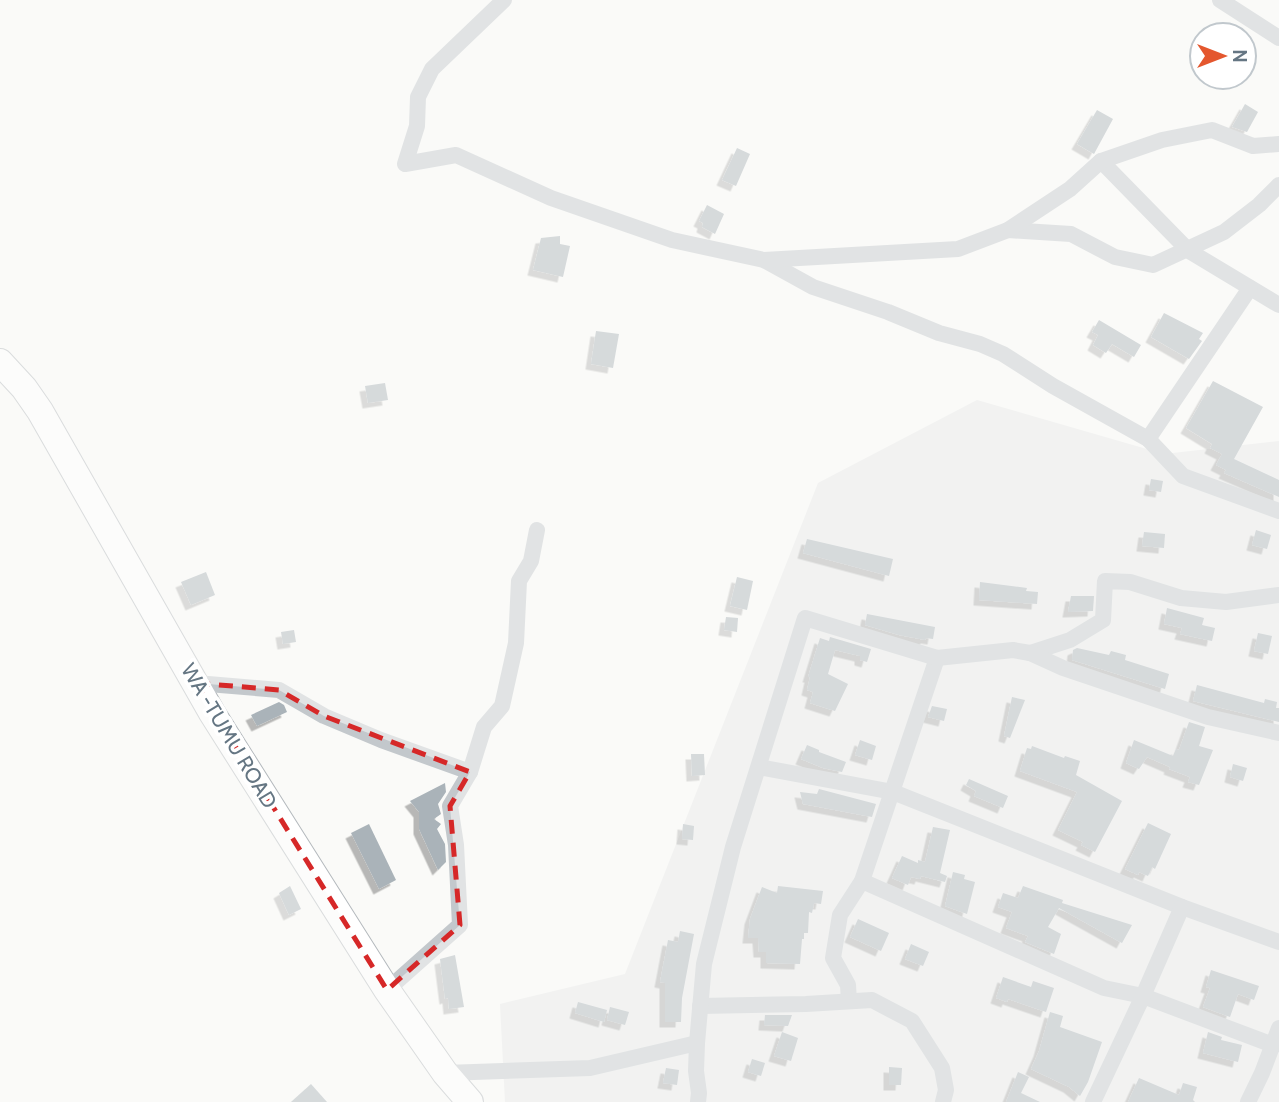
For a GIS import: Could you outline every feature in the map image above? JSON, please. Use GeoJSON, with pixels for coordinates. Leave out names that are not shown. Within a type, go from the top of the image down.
{"type":"FeatureCollection","features":[{"type":"Feature","properties":{"kind":"highway","name":"WA -TUMU ROAD"},"geometry":{"type":"LineString","coordinates":[[0,362],[24,388],[40,411],[212,713],[387,990],[445,1073],[470,1102]]}},
{"type":"Feature","properties":{"kind":"street"},"geometry":{"type":"LineString","coordinates":[[504,0],[432,69],[418,97],[417,127],[405,164],[456,155],[551,198],[672,240],[764,260],[958,249],[1008,230],[1070,189],[1101,161],[1162,140],[1212,130],[1253,146],[1279,144]]}},
{"type":"Feature","properties":{"kind":"street"},"geometry":{"type":"LineString","coordinates":[[1220,0],[1238,5],[1279,38]]}},
{"type":"Feature","properties":{"kind":"street"},"geometry":{"type":"LineString","coordinates":[[1101,161],[1187,249],[1279,305]]}},
{"type":"Feature","properties":{"kind":"street"},"geometry":{"type":"LineString","coordinates":[[1008,230],[1071,234],[1115,257],[1153,265],[1224,232],[1279,186]]}},
{"type":"Feature","properties":{"kind":"street"},"geometry":{"type":"LineString","coordinates":[[764,260],[813,287],[888,312],[939,334],[980,344],[1003,354],[1053,386],[1148,439],[1183,476],[1279,511]]}},
{"type":"Feature","properties":{"kind":"street"},"geometry":{"type":"LineString","coordinates":[[1148,439],[1250,288]]}},
{"type":"Feature","properties":{"kind":"street"},"geometry":{"type":"LineString","coordinates":[[387,990],[460,925],[456,845],[450,806],[470,772],[484,727],[502,706],[516,643],[519,582],[531,561],[537,530]]}},
{"type":"Feature","properties":{"kind":"street"},"geometry":{"type":"LineString","coordinates":[[1030,653],[1070,640],[1103,620],[1105,582],[1130,582],[1181,598],[1226,602],[1279,594]]}},
{"type":"Feature","properties":{"kind":"street"},"geometry":{"type":"LineString","coordinates":[[698,1102],[697,1043],[704,964],[722,888],[805,618],[937,658],[1013,650],[1030,653],[1063,668],[1208,717],[1279,733]]}},
{"type":"Feature","properties":{"kind":"street"},"geometry":{"type":"LineString","coordinates":[[849,1001],[848,985],[833,958],[840,915],[862,881],[937,658]]}},
{"type":"Feature","properties":{"kind":"street"},"geometry":{"type":"LineString","coordinates":[[196,683],[279,690],[295,701],[347,726],[470,772]]}},
{"type":"Feature","properties":{"kind":"street"},"geometry":{"type":"LineString","coordinates":[[758,767],[893,792],[1182,907],[1279,942]]}},
{"type":"Feature","properties":{"kind":"street"},"geometry":{"type":"LineString","coordinates":[[862,881],[1081,979],[1104,988],[1143,996],[1276,1044]]}},
{"type":"Feature","properties":{"kind":"street"},"geometry":{"type":"LineString","coordinates":[[1093,1102],[1182,907]]}},
{"type":"Feature","properties":{"kind":"street"},"geometry":{"type":"LineString","coordinates":[[700,1006],[872,1000],[912,1021],[942,1068],[946,1090],[943,1102]]}},
{"type":"Feature","properties":{"kind":"street"},"geometry":{"type":"LineString","coordinates":[[1248,1102],[1276,1044],[1279,1028]]}},
{"type":"Feature","properties":{"kind":"street"},"geometry":{"type":"LineString","coordinates":[[445,1073],[590,1068],[697,1043]]}},
{"type":"Feature","properties":{"kind":"highlighted area"},"geometry":{"type":"Polygon","coordinates":[[[196,683],[279,690],[324,716],[470,772],[450,806],[460,925],[387,990],[326,893],[196,683]]]}},
{"type":"Feature","properties":{"kind":"shaded area"},"geometry":{"type":"Polygon","coordinates":[[[977,400],[1164,454],[1279,441],[1279,1102],[505,1102],[500,1004],[625,974],[818,483],[977,400]]]}},
{"type":"Feature","properties":{"kind":"building"},"geometry":{"type":"Polygon","coordinates":[[[1245,104],[1258,112],[1247,132],[1232,127],[1245,104]]]}},
{"type":"Feature","properties":{"kind":"building"},"geometry":{"type":"Polygon","coordinates":[[[1097,110],[1113,119],[1094,154],[1077,144],[1097,110]]]}},
{"type":"Feature","properties":{"kind":"building"},"geometry":{"type":"Polygon","coordinates":[[[737,148],[750,154],[736,186],[722,180],[737,148]]]}},
{"type":"Feature","properties":{"kind":"building"},"geometry":{"type":"Polygon","coordinates":[[[707,205],[724,214],[715,234],[702,227],[703,223],[699,221],[707,205]]]}},
{"type":"Feature","properties":{"kind":"building"},"geometry":{"type":"Polygon","coordinates":[[[560,236],[560,244],[570,246],[563,277],[533,270],[541,238],[560,236]]]}},
{"type":"Feature","properties":{"kind":"building"},"geometry":{"type":"Polygon","coordinates":[[[1164,313],[1203,333],[1199,339],[1202,341],[1189,359],[1151,337],[1164,313]]]}},
{"type":"Feature","properties":{"kind":"building"},"geometry":{"type":"Polygon","coordinates":[[[1099,320],[1141,345],[1134,357],[1112,344],[1106,353],[1093,345],[1098,335],[1092,332],[1099,320]]]}},
{"type":"Feature","properties":{"kind":"building"},"geometry":{"type":"Polygon","coordinates":[[[596,331],[619,334],[613,368],[591,364],[596,331]]]}},
{"type":"Feature","properties":{"kind":"building"},"geometry":{"type":"Polygon","coordinates":[[[1213,381],[1263,407],[1234,459],[1279,480],[1279,497],[1224,473],[1226,470],[1216,465],[1222,454],[1210,448],[1212,444],[1186,428],[1213,381]]]}},
{"type":"Feature","properties":{"kind":"building"},"geometry":{"type":"Polygon","coordinates":[[[385,383],[388,400],[368,403],[365,386],[385,383]]]}},
{"type":"Feature","properties":{"kind":"building"},"geometry":{"type":"Polygon","coordinates":[[[1151,479],[1163,481],[1161,492],[1149,490],[1151,479]]]}},
{"type":"Feature","properties":{"kind":"building"},"geometry":{"type":"Polygon","coordinates":[[[1256,530],[1271,535],[1267,549],[1252,545],[1256,530]]]}},
{"type":"Feature","properties":{"kind":"building"},"geometry":{"type":"Polygon","coordinates":[[[1144,532],[1165,534],[1164,548],[1142,546],[1144,532]]]}},
{"type":"Feature","properties":{"kind":"building"},"geometry":{"type":"Polygon","coordinates":[[[807,539],[893,559],[889,576],[803,553],[807,539]]]}},
{"type":"Feature","properties":{"kind":"building"},"geometry":{"type":"Polygon","coordinates":[[[206,572],[215,595],[191,605],[181,582],[206,572]]]}},
{"type":"Feature","properties":{"kind":"building"},"geometry":{"type":"Polygon","coordinates":[[[737,577],[753,581],[747,610],[730,606],[737,577]]]}},
{"type":"Feature","properties":{"kind":"building"},"geometry":{"type":"Polygon","coordinates":[[[980,582],[1038,592],[1037,604],[979,600],[980,582]]]}},
{"type":"Feature","properties":{"kind":"building"},"geometry":{"type":"Polygon","coordinates":[[[1071,596],[1094,596],[1093,611],[1068,612],[1071,596]]]}},
{"type":"Feature","properties":{"kind":"building"},"geometry":{"type":"Polygon","coordinates":[[[1167,608],[1204,618],[1202,625],[1215,628],[1212,641],[1180,634],[1182,628],[1164,624],[1167,608]]]}},
{"type":"Feature","properties":{"kind":"building"},"geometry":{"type":"Polygon","coordinates":[[[867,614],[935,627],[933,639],[899,635],[865,625],[867,614]]]}},
{"type":"Feature","properties":{"kind":"building"},"geometry":{"type":"Polygon","coordinates":[[[726,617],[738,618],[737,632],[724,630],[726,617]]]}},
{"type":"Feature","properties":{"kind":"building"},"geometry":{"type":"Polygon","coordinates":[[[294,630],[296,642],[283,644],[281,632],[294,630]]]}},
{"type":"Feature","properties":{"kind":"building"},"geometry":{"type":"Polygon","coordinates":[[[1258,633],[1272,636],[1268,654],[1254,651],[1258,633]]]}},
{"type":"Feature","properties":{"kind":"building"},"geometry":{"type":"Polygon","coordinates":[[[830,637],[871,649],[867,662],[860,660],[860,656],[835,650],[828,674],[848,684],[835,711],[810,703],[813,692],[807,690],[808,677],[820,638],[829,641],[830,637]]]}},
{"type":"Feature","properties":{"kind":"building"},"geometry":{"type":"Polygon","coordinates":[[[1077,648],[1109,655],[1111,651],[1126,655],[1125,660],[1169,674],[1165,689],[1072,660],[1073,650],[1077,648]]]}},
{"type":"Feature","properties":{"kind":"building"},"geometry":{"type":"Polygon","coordinates":[[[1197,685],[1264,703],[1265,699],[1277,702],[1279,722],[1193,701],[1197,685]]]}},
{"type":"Feature","properties":{"kind":"building"},"geometry":{"type":"Polygon","coordinates":[[[1012,697],[1025,700],[1010,738],[1004,736],[1012,697]]]}},
{"type":"Feature","properties":{"kind":"building"},"geometry":{"type":"Polygon","coordinates":[[[279,702],[287,712],[257,726],[251,715],[279,702]]]}},
{"type":"Feature","properties":{"kind":"building"},"geometry":{"type":"Polygon","coordinates":[[[932,706],[947,709],[944,721],[928,717],[932,706]]]}},
{"type":"Feature","properties":{"kind":"building"},"geometry":{"type":"Polygon","coordinates":[[[1189,722],[1205,727],[1199,746],[1213,750],[1199,785],[1188,782],[1190,777],[1147,757],[1139,769],[1126,763],[1134,740],[1173,756],[1176,749],[1179,750],[1189,722]]]}},
{"type":"Feature","properties":{"kind":"building"},"geometry":{"type":"Polygon","coordinates":[[[860,740],[876,746],[872,760],[855,755],[860,740]]]}},
{"type":"Feature","properties":{"kind":"building"},"geometry":{"type":"Polygon","coordinates":[[[807,745],[846,762],[842,772],[801,759],[807,745]]]}},
{"type":"Feature","properties":{"kind":"building"},"geometry":{"type":"Polygon","coordinates":[[[1032,746],[1080,761],[1076,775],[1122,801],[1095,852],[1081,845],[1083,842],[1058,830],[1077,792],[1020,771],[1027,748],[1031,749],[1032,746]]]}},
{"type":"Feature","properties":{"kind":"building"},"geometry":{"type":"Polygon","coordinates":[[[691,754],[704,754],[705,775],[692,776],[691,754]]]}},
{"type":"Feature","properties":{"kind":"building"},"geometry":{"type":"Polygon","coordinates":[[[1233,764],[1247,768],[1243,781],[1230,777],[1233,764]]]}},
{"type":"Feature","properties":{"kind":"building"},"geometry":{"type":"Polygon","coordinates":[[[969,779],[1008,796],[1003,808],[974,796],[976,791],[966,785],[969,779]]]}},
{"type":"Feature","properties":{"kind":"building"},"geometry":{"type":"Polygon","coordinates":[[[445,783],[446,792],[438,804],[441,814],[434,819],[441,824],[437,829],[445,844],[446,862],[438,870],[419,829],[419,812],[410,801],[445,783]]]}},
{"type":"Feature","properties":{"kind":"building"},"geometry":{"type":"Polygon","coordinates":[[[819,789],[876,804],[872,817],[803,804],[800,792],[817,794],[819,789]]]}},
{"type":"Feature","properties":{"kind":"building"},"geometry":{"type":"Polygon","coordinates":[[[1148,823],[1171,834],[1155,869],[1152,867],[1148,876],[1125,869],[1148,823]]]}},
{"type":"Feature","properties":{"kind":"building"},"geometry":{"type":"Polygon","coordinates":[[[369,824],[396,880],[379,889],[351,833],[369,824]]]}},
{"type":"Feature","properties":{"kind":"building"},"geometry":{"type":"Polygon","coordinates":[[[683,824],[694,826],[693,840],[682,839],[683,824]]]}},
{"type":"Feature","properties":{"kind":"building"},"geometry":{"type":"Polygon","coordinates":[[[933,827],[950,830],[940,873],[947,876],[945,882],[921,876],[920,879],[911,877],[908,885],[892,878],[902,856],[918,863],[918,860],[925,862],[933,827]]]}},
{"type":"Feature","properties":{"kind":"building"},"geometry":{"type":"Polygon","coordinates":[[[953,872],[965,875],[964,879],[975,882],[967,914],[945,906],[953,872]]]}},
{"type":"Feature","properties":{"kind":"building"},"geometry":{"type":"Polygon","coordinates":[[[290,886],[301,909],[289,915],[279,893],[290,886]]]}},
{"type":"Feature","properties":{"kind":"building"},"geometry":{"type":"Polygon","coordinates":[[[778,886],[823,891],[821,904],[814,903],[812,913],[809,912],[808,933],[804,933],[802,939],[800,964],[766,963],[766,952],[759,952],[758,938],[748,938],[750,919],[762,887],[777,893],[778,886]]]}},
{"type":"Feature","properties":{"kind":"building"},"geometry":{"type":"Polygon","coordinates":[[[1023,886],[1063,900],[1062,903],[1132,925],[1122,943],[1059,908],[1048,927],[1061,934],[1054,954],[1025,942],[1028,936],[1006,928],[1012,912],[998,907],[1003,893],[1018,898],[1023,886]]]}},
{"type":"Feature","properties":{"kind":"building"},"geometry":{"type":"Polygon","coordinates":[[[858,919],[889,933],[881,951],[850,937],[858,919]]]}},
{"type":"Feature","properties":{"kind":"building"},"geometry":{"type":"Polygon","coordinates":[[[680,931],[694,934],[682,998],[681,1022],[665,1022],[665,983],[660,982],[668,940],[678,942],[680,931]]]}},
{"type":"Feature","properties":{"kind":"building"},"geometry":{"type":"Polygon","coordinates":[[[911,944],[929,952],[923,966],[905,959],[911,944]]]}},
{"type":"Feature","properties":{"kind":"building"},"geometry":{"type":"Polygon","coordinates":[[[455,955],[464,1007],[449,1009],[448,998],[445,999],[440,959],[455,955]]]}},
{"type":"Feature","properties":{"kind":"building"},"geometry":{"type":"Polygon","coordinates":[[[1211,970],[1259,986],[1254,1000],[1238,994],[1230,1017],[1203,1007],[1210,988],[1206,987],[1211,970]]]}},
{"type":"Feature","properties":{"kind":"building"},"geometry":{"type":"Polygon","coordinates":[[[1003,977],[1031,987],[1033,981],[1054,988],[1046,1012],[1008,999],[1007,1002],[996,998],[1003,977]]]}},
{"type":"Feature","properties":{"kind":"building"},"geometry":{"type":"Polygon","coordinates":[[[578,1002],[607,1010],[604,1022],[575,1013],[578,1002]]]}},
{"type":"Feature","properties":{"kind":"building"},"geometry":{"type":"Polygon","coordinates":[[[610,1007],[629,1012],[625,1025],[607,1020],[610,1007]]]}},
{"type":"Feature","properties":{"kind":"building"},"geometry":{"type":"Polygon","coordinates":[[[1050,1012],[1063,1016],[1060,1027],[1102,1042],[1088,1082],[1080,1096],[1069,1087],[1031,1069],[1050,1012]]]}},
{"type":"Feature","properties":{"kind":"building"},"geometry":{"type":"Polygon","coordinates":[[[765,1015],[792,1015],[788,1026],[764,1025],[765,1015]]]}},
{"type":"Feature","properties":{"kind":"building"},"geometry":{"type":"Polygon","coordinates":[[[782,1032],[798,1038],[791,1061],[774,1056],[782,1032]]]}},
{"type":"Feature","properties":{"kind":"building"},"geometry":{"type":"Polygon","coordinates":[[[1208,1032],[1222,1037],[1221,1040],[1242,1045],[1238,1062],[1203,1053],[1208,1032]]]}},
{"type":"Feature","properties":{"kind":"building"},"geometry":{"type":"Polygon","coordinates":[[[752,1059],[765,1063],[761,1076],[748,1072],[752,1059]]]}},
{"type":"Feature","properties":{"kind":"building"},"geometry":{"type":"Polygon","coordinates":[[[889,1067],[902,1068],[901,1085],[889,1085],[889,1067]]]}},
{"type":"Feature","properties":{"kind":"building"},"geometry":{"type":"Polygon","coordinates":[[[666,1068],[679,1070],[677,1085],[663,1083],[666,1068]]]}},
{"type":"Feature","properties":{"kind":"building"},"geometry":{"type":"Polygon","coordinates":[[[1018,1072],[1029,1077],[1021,1093],[1040,1102],[1006,1102],[1018,1072]]]}},
{"type":"Feature","properties":{"kind":"building"},"geometry":{"type":"Polygon","coordinates":[[[1139,1078],[1179,1095],[1183,1083],[1197,1087],[1193,1100],[1195,1102],[1128,1102],[1139,1078]]]}},
{"type":"Feature","properties":{"kind":"building"},"geometry":{"type":"Polygon","coordinates":[[[311,1084],[327,1102],[291,1102],[311,1084]]]}}]}
